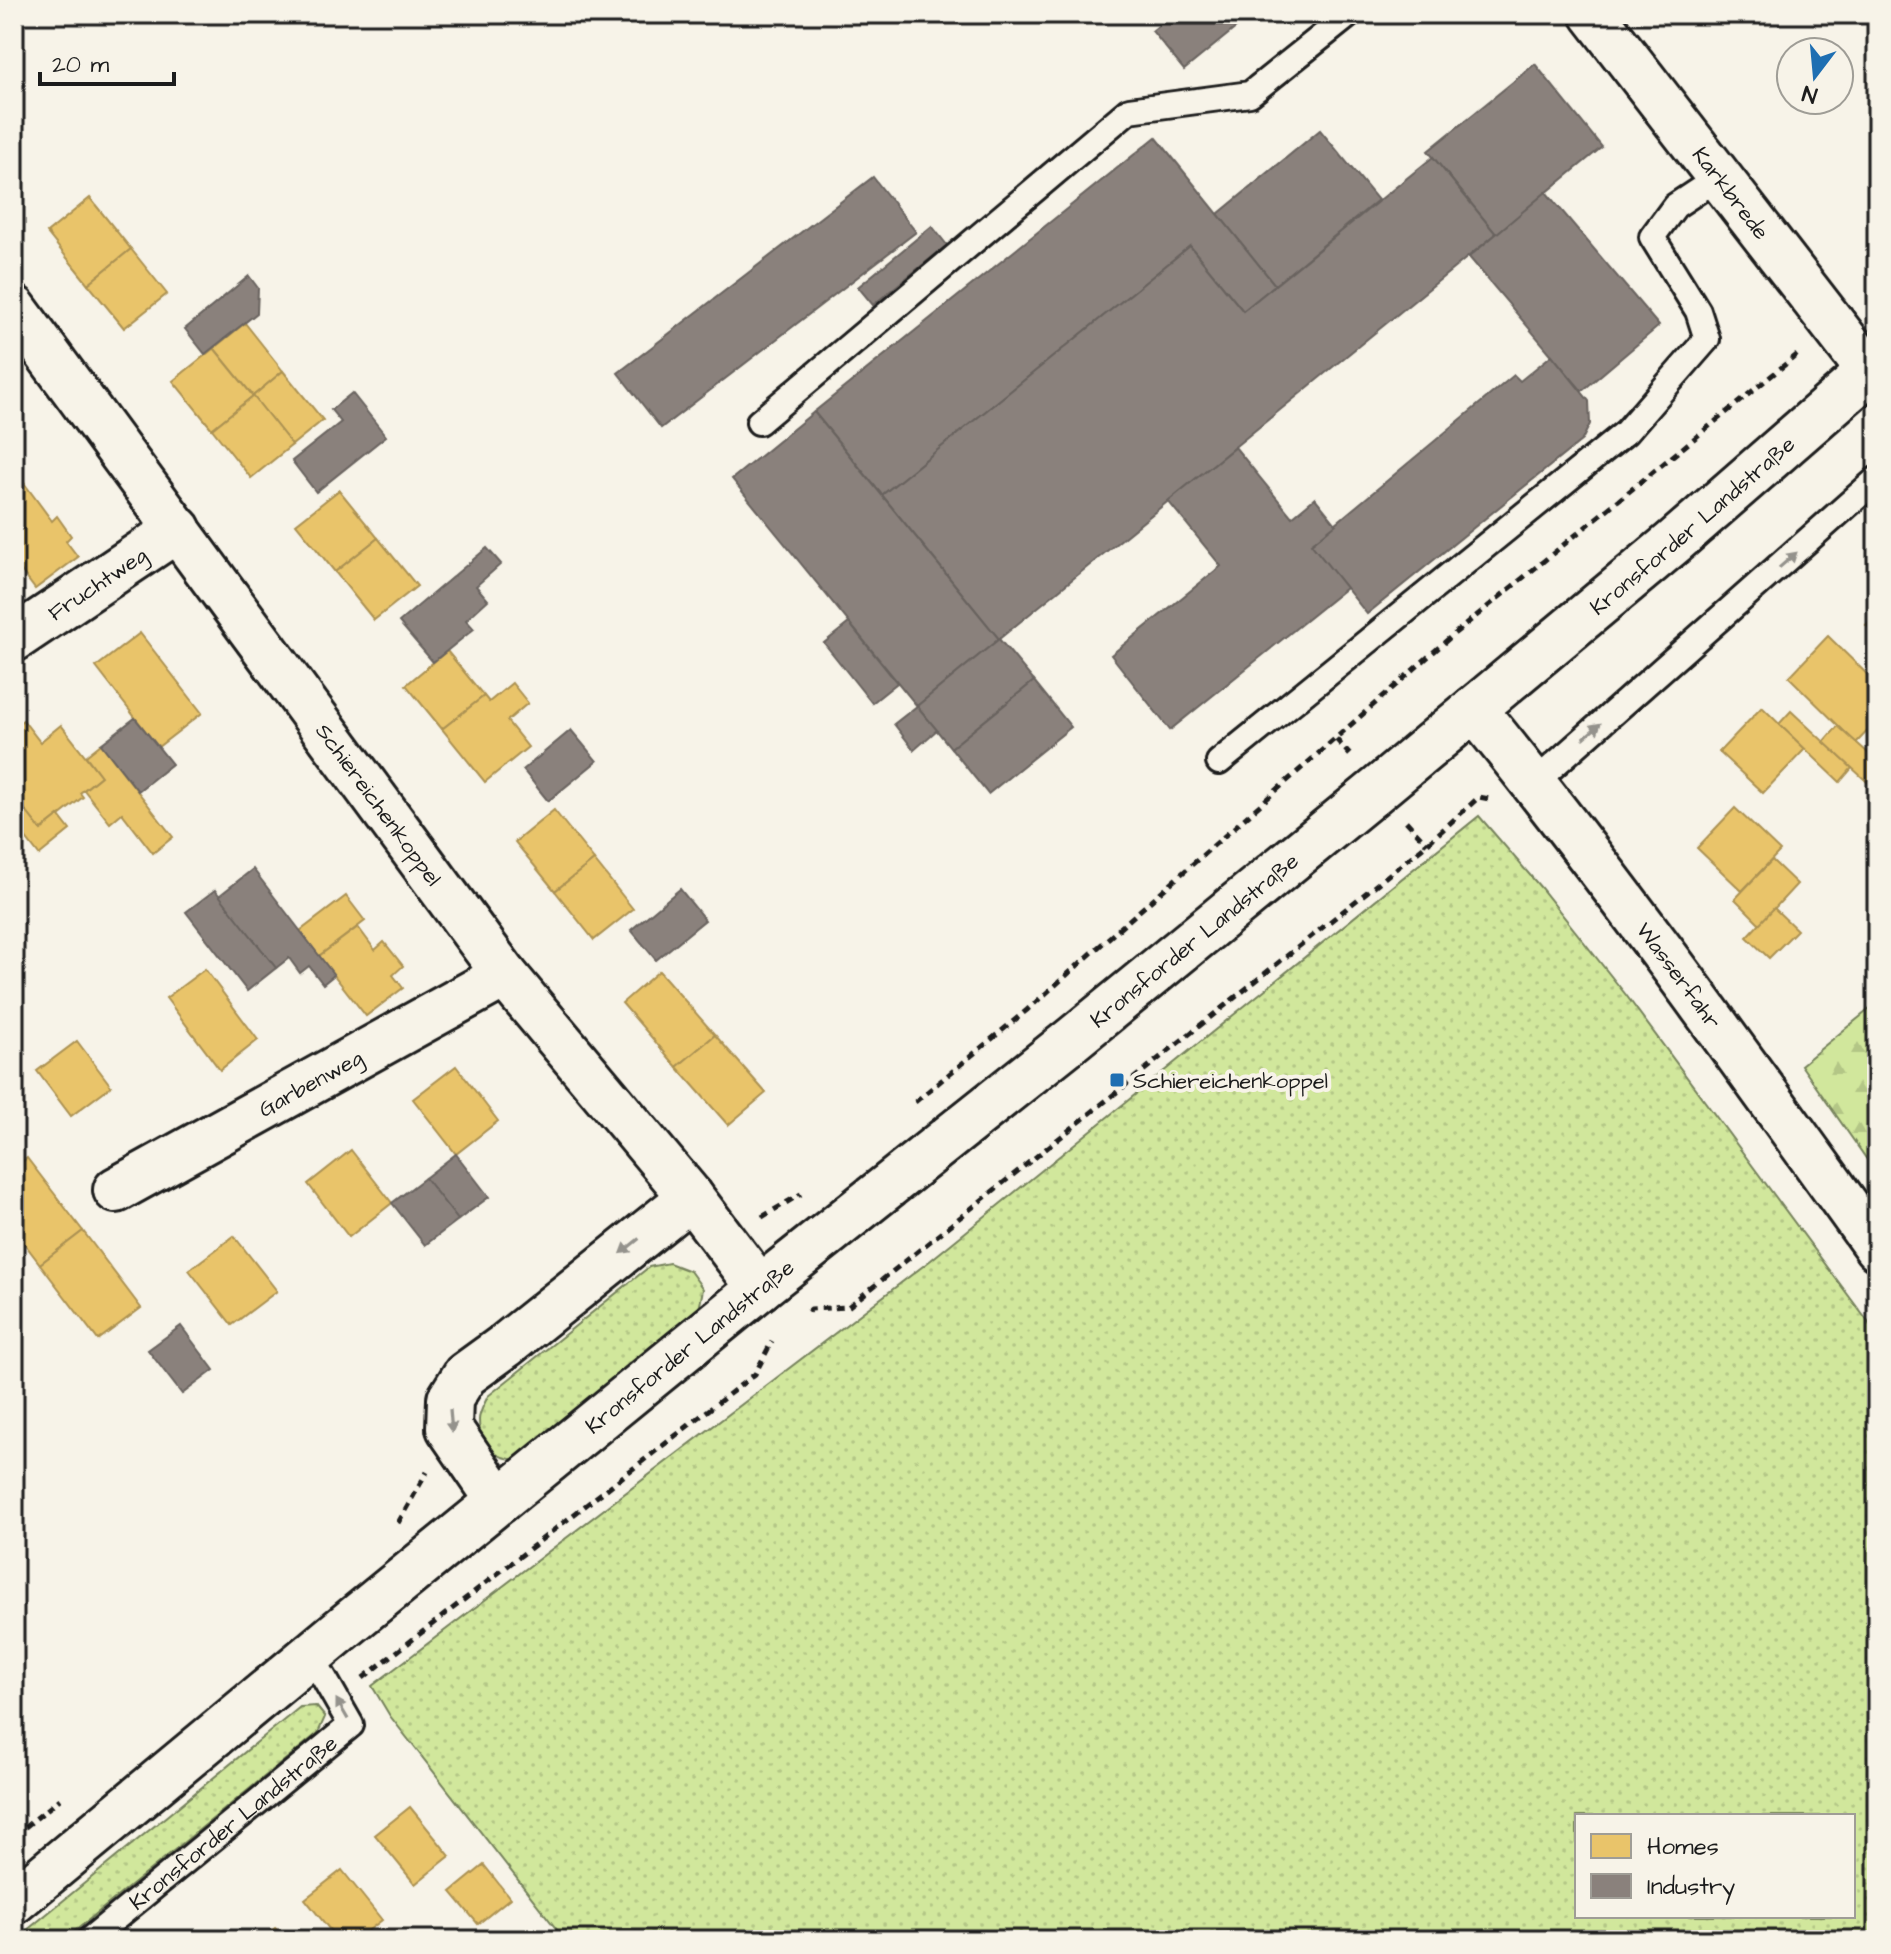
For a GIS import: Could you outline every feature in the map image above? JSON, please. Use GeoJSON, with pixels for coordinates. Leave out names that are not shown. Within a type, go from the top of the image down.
{"type":"FeatureCollection","features":[{"type":"Feature","properties":{"kind":"street","name":"Karkbrede"},"geometry":{"type":"LineString","coordinates":[[1593,14],[1834,325],[1874,368]]}},
{"type":"Feature","properties":{"kind":"street","name":"Schiereichenkoppel"},"geometry":{"type":"LineString","coordinates":[[14,308],[505,975],[691,1197],[760,1288]]}},
{"type":"Feature","properties":{"kind":"street","name":"Kronsforder Landstraße"},"geometry":{"type":"LineString","coordinates":[[14,1901],[499,1501],[1086,1028],[1474,709],[1674,542],[1874,368]]}},
{"type":"Feature","properties":{"kind":"street","name":"Fruchtweg"},"geometry":{"type":"LineString","coordinates":[[14,639],[178,529]]}},
{"type":"Feature","properties":{"kind":"street","name":"Wasserfahr"},"geometry":{"type":"LineString","coordinates":[[1474,709],[1518,792],[1678,972],[1877,1248]]}},
{"type":"Feature","properties":{"kind":"street","name":"Garbenweg"},"geometry":{"type":"LineString","coordinates":[[116,1190],[505,975]]}},
{"type":"Feature","properties":{"kind":"street"},"geometry":{"type":"LineString","coordinates":[[499,1501],[449,1428],[450,1399],[465,1375],[691,1197]]}},
{"type":"Feature","properties":{"kind":"lane"},"geometry":{"type":"LineString","coordinates":[[759,422],[1129,110],[1250,94],[1350,14]]}},
{"type":"Feature","properties":{"kind":"lane"},"geometry":{"type":"LineString","coordinates":[[1219,762],[1626,432],[1707,339],[1698,311],[1652,237],[1675,206],[1719,177]]}},
{"type":"Feature","properties":{"kind":"lane"},"geometry":{"type":"LineString","coordinates":[[1518,792],[1877,479]]}},
{"type":"Feature","properties":{"kind":"lane","name":"Kronsforder Landstraße"},"geometry":{"type":"LineString","coordinates":[[89,1940],[351,1725],[311,1655]]}},
{"type":"Feature","properties":{"kind":"path"},"geometry":{"type":"LineString","coordinates":[[909,1107],[1027,1010],[1454,634],[1834,325]]}},
{"type":"Feature","properties":{"kind":"path"},"geometry":{"type":"LineString","coordinates":[[801,1318],[811,1309],[848,1307],[1427,844],[1479,797],[1518,792]]}},
{"type":"Feature","properties":{"kind":"path"},"geometry":{"type":"LineString","coordinates":[[724,1239],[802,1193]]}},
{"type":"Feature","properties":{"kind":"path"},"geometry":{"type":"LineString","coordinates":[[369,1674],[755,1374],[769,1343],[780,1335]]}},
{"type":"Feature","properties":{"kind":"path"},"geometry":{"type":"LineString","coordinates":[[395,1529],[428,1469],[457,1443]]}},
{"type":"Feature","properties":{"kind":"path"},"geometry":{"type":"LineString","coordinates":[[14,1836],[64,1796]]}},
{"type":"Feature","properties":{"kind":"green space"},"geometry":{"type":"Polygon","coordinates":[[[1479,816],[1626,995],[1877,1334],[1877,1940],[565,1940],[390,1716],[372,1686],[931,1260],[1479,816]]]}},
{"type":"Feature","properties":{"kind":"green space"},"geometry":{"type":"Polygon","coordinates":[[[1877,1003],[1877,1174],[1801,1065],[1877,1003]]]}},
{"type":"Feature","properties":{"kind":"green space"},"geometry":{"type":"Polygon","coordinates":[[[669,1263],[690,1271],[703,1289],[691,1325],[524,1459],[506,1458],[492,1451],[482,1438],[479,1420],[488,1396],[649,1267],[669,1263]]]}},
{"type":"Feature","properties":{"kind":"green space"},"geometry":{"type":"Polygon","coordinates":[[[316,1706],[325,1717],[318,1733],[64,1940],[15,1940],[300,1707],[316,1706]]]}},
{"type":"Feature","properties":{"kind":"building: Homes"},"geometry":{"type":"Polygon","coordinates":[[[90,198],[131,249],[88,284],[47,233],[90,198]]]}},
{"type":"Feature","properties":{"kind":"building: Homes"},"geometry":{"type":"Polygon","coordinates":[[[131,249],[167,294],[124,328],[88,284],[131,249]]]}},
{"type":"Feature","properties":{"kind":"building: Homes"},"geometry":{"type":"Polygon","coordinates":[[[245,323],[283,371],[253,396],[214,348],[245,323]]]}},
{"type":"Feature","properties":{"kind":"building: Homes"},"geometry":{"type":"Polygon","coordinates":[[[214,348],[253,396],[212,429],[173,381],[214,348]]]}},
{"type":"Feature","properties":{"kind":"building: Homes"},"geometry":{"type":"Polygon","coordinates":[[[283,371],[323,420],[292,445],[253,396],[283,371]]]}},
{"type":"Feature","properties":{"kind":"building: Homes"},"geometry":{"type":"Polygon","coordinates":[[[253,396],[292,445],[251,478],[212,429],[253,396]]]}},
{"type":"Feature","properties":{"kind":"building: Homes"},"geometry":{"type":"Polygon","coordinates":[[[24,483],[52,521],[57,516],[71,536],[66,541],[78,557],[35,589],[14,561],[14,490],[24,483]]]}},
{"type":"Feature","properties":{"kind":"building: Homes"},"geometry":{"type":"Polygon","coordinates":[[[339,490],[378,538],[335,572],[296,524],[339,490]]]}},
{"type":"Feature","properties":{"kind":"building: Homes"},"geometry":{"type":"Polygon","coordinates":[[[378,538],[417,586],[374,620],[335,572],[378,538]]]}},
{"type":"Feature","properties":{"kind":"building: Homes"},"geometry":{"type":"Polygon","coordinates":[[[1877,613],[1877,635],[1866,625],[1877,613]]]}},
{"type":"Feature","properties":{"kind":"building: Homes"},"geometry":{"type":"Polygon","coordinates":[[[140,633],[202,713],[158,747],[96,667],[140,633]]]}},
{"type":"Feature","properties":{"kind":"building: Homes"},"geometry":{"type":"Polygon","coordinates":[[[1828,636],[1877,684],[1877,721],[1856,743],[1789,677],[1828,636]]]}},
{"type":"Feature","properties":{"kind":"building: Homes"},"geometry":{"type":"Polygon","coordinates":[[[447,651],[484,696],[442,729],[406,685],[447,651]]]}},
{"type":"Feature","properties":{"kind":"building: Homes"},"geometry":{"type":"Polygon","coordinates":[[[512,683],[528,703],[507,721],[528,747],[485,782],[442,729],[484,696],[489,702],[512,683]]]}},
{"type":"Feature","properties":{"kind":"building: Homes"},"geometry":{"type":"Polygon","coordinates":[[[1762,707],[1805,749],[1763,793],[1719,752],[1762,707]]]}},
{"type":"Feature","properties":{"kind":"building: Homes"},"geometry":{"type":"Polygon","coordinates":[[[1791,711],[1852,768],[1840,782],[1779,724],[1791,711]]]}},
{"type":"Feature","properties":{"kind":"building: Homes"},"geometry":{"type":"Polygon","coordinates":[[[23,720],[40,742],[61,725],[101,776],[80,793],[83,797],[41,830],[14,796],[14,727],[23,720]]]}},
{"type":"Feature","properties":{"kind":"building: Homes"},"geometry":{"type":"Polygon","coordinates":[[[1838,726],[1877,761],[1877,791],[1824,742],[1838,726]]]}},
{"type":"Feature","properties":{"kind":"building: Homes"},"geometry":{"type":"Polygon","coordinates":[[[101,744],[173,837],[153,853],[122,813],[110,823],[84,790],[101,776],[86,756],[101,744]]]}},
{"type":"Feature","properties":{"kind":"building: Homes"},"geometry":{"type":"Polygon","coordinates":[[[18,801],[41,830],[59,816],[70,830],[39,855],[14,823],[14,805],[18,801]]]}},
{"type":"Feature","properties":{"kind":"building: Homes"},"geometry":{"type":"Polygon","coordinates":[[[1735,808],[1780,851],[1742,891],[1697,848],[1735,808]]]}},
{"type":"Feature","properties":{"kind":"building: Homes"},"geometry":{"type":"Polygon","coordinates":[[[554,810],[594,860],[555,891],[515,842],[554,810]]]}},
{"type":"Feature","properties":{"kind":"building: Homes"},"geometry":{"type":"Polygon","coordinates":[[[594,860],[633,909],[594,940],[555,891],[594,860]]]}},
{"type":"Feature","properties":{"kind":"building: Homes"},"geometry":{"type":"Polygon","coordinates":[[[1772,860],[1797,884],[1760,924],[1735,899],[1772,860]]]}},
{"type":"Feature","properties":{"kind":"building: Homes"},"geometry":{"type":"Polygon","coordinates":[[[346,896],[365,921],[319,956],[300,931],[346,896]]]}},
{"type":"Feature","properties":{"kind":"building: Homes"},"geometry":{"type":"Polygon","coordinates":[[[1774,908],[1797,930],[1769,958],[1747,937],[1774,908]]]}},
{"type":"Feature","properties":{"kind":"building: Homes"},"geometry":{"type":"Polygon","coordinates":[[[358,927],[375,950],[384,942],[403,966],[393,975],[403,988],[366,1016],[319,956],[358,927]]]}},
{"type":"Feature","properties":{"kind":"building: Homes"},"geometry":{"type":"Polygon","coordinates":[[[205,969],[258,1040],[220,1070],[166,998],[205,969]]]}},
{"type":"Feature","properties":{"kind":"building: Homes"},"geometry":{"type":"Polygon","coordinates":[[[659,971],[715,1035],[677,1067],[622,1003],[659,971]]]}},
{"type":"Feature","properties":{"kind":"building: Homes"},"geometry":{"type":"Polygon","coordinates":[[[715,1035],[766,1093],[728,1125],[677,1067],[715,1035]]]}},
{"type":"Feature","properties":{"kind":"building: Homes"},"geometry":{"type":"Polygon","coordinates":[[[77,1041],[111,1086],[71,1116],[37,1071],[77,1041]]]}},
{"type":"Feature","properties":{"kind":"building: Homes"},"geometry":{"type":"Polygon","coordinates":[[[456,1066],[498,1121],[456,1154],[413,1099],[456,1066]]]}},
{"type":"Feature","properties":{"kind":"building: Homes"},"geometry":{"type":"Polygon","coordinates":[[[351,1150],[392,1203],[349,1237],[308,1184],[351,1150]]]}},
{"type":"Feature","properties":{"kind":"building: Homes"},"geometry":{"type":"Polygon","coordinates":[[[27,1158],[83,1231],[40,1264],[14,1230],[14,1168],[27,1158]]]}},
{"type":"Feature","properties":{"kind":"building: Homes"},"geometry":{"type":"Polygon","coordinates":[[[83,1231],[141,1308],[98,1340],[40,1264],[83,1231]]]}},
{"type":"Feature","properties":{"kind":"building: Homes"},"geometry":{"type":"Polygon","coordinates":[[[234,1236],[277,1291],[232,1325],[189,1270],[234,1236]]]}},
{"type":"Feature","properties":{"kind":"building: Homes"},"geometry":{"type":"Polygon","coordinates":[[[410,1807],[450,1856],[415,1884],[375,1835],[410,1807]]]}},
{"type":"Feature","properties":{"kind":"building: Homes"},"geometry":{"type":"Polygon","coordinates":[[[484,1865],[510,1898],[478,1924],[451,1892],[484,1865]]]}},
{"type":"Feature","properties":{"kind":"building: Homes"},"geometry":{"type":"Polygon","coordinates":[[[342,1870],[382,1920],[356,1940],[338,1940],[305,1899],[342,1870]]]}},
{"type":"Feature","properties":{"kind":"building: Homes"},"geometry":{"type":"Polygon","coordinates":[[[275,1928],[286,1940],[260,1940],[275,1928]]]}},
{"type":"Feature","properties":{"kind":"building: Homes"},"geometry":{"type":"Polygon","coordinates":[[[305,1932],[311,1940],[295,1940],[305,1932]]]}},
{"type":"Feature","properties":{"kind":"building: Industry"},"geometry":{"type":"Polygon","coordinates":[[[1173,14],[1253,14],[1184,70],[1152,31],[1173,14]]]}},
{"type":"Feature","properties":{"kind":"building: Industry"},"geometry":{"type":"Polygon","coordinates":[[[1535,64],[1602,147],[1496,234],[1428,151],[1535,64]]]}},
{"type":"Feature","properties":{"kind":"building: Industry"},"geometry":{"type":"Polygon","coordinates":[[[1320,130],[1378,200],[1275,285],[1218,214],[1320,130]]]}},
{"type":"Feature","properties":{"kind":"building: Industry"},"geometry":{"type":"Polygon","coordinates":[[[1156,137],[1275,285],[1243,311],[1190,246],[882,495],[814,412],[1156,137]]]}},
{"type":"Feature","properties":{"kind":"building: Industry"},"geometry":{"type":"Polygon","coordinates":[[[1433,157],[1496,234],[999,639],[882,495],[1190,246],[1243,311],[1433,157]]]}},
{"type":"Feature","properties":{"kind":"building: Industry"},"geometry":{"type":"Polygon","coordinates":[[[873,177],[916,232],[661,428],[618,373],[873,177]]]}},
{"type":"Feature","properties":{"kind":"building: Industry"},"geometry":{"type":"Polygon","coordinates":[[[1546,192],[1659,326],[1582,391],[1469,257],[1546,192]]]}},
{"type":"Feature","properties":{"kind":"building: Industry"},"geometry":{"type":"Polygon","coordinates":[[[932,226],[947,245],[873,305],[858,287],[932,226]]]}},
{"type":"Feature","properties":{"kind":"building: Industry"},"geometry":{"type":"Polygon","coordinates":[[[249,276],[258,288],[257,313],[205,354],[185,329],[249,276]]]}},
{"type":"Feature","properties":{"kind":"building: Industry"},"geometry":{"type":"Polygon","coordinates":[[[1552,355],[1589,401],[1590,424],[1582,440],[1367,614],[1311,544],[1514,375],[1520,381],[1552,355]]]}},
{"type":"Feature","properties":{"kind":"building: Industry"},"geometry":{"type":"Polygon","coordinates":[[[352,393],[386,436],[316,492],[292,461],[341,422],[331,410],[352,393]]]}},
{"type":"Feature","properties":{"kind":"building: Industry"},"geometry":{"type":"Polygon","coordinates":[[[814,412],[999,639],[917,706],[732,479],[814,412]]]}},
{"type":"Feature","properties":{"kind":"building: Industry"},"geometry":{"type":"Polygon","coordinates":[[[1235,447],[1292,517],[1315,498],[1336,524],[1311,544],[1346,588],[1170,730],[1111,655],[1221,566],[1168,501],[1235,447]]]}},
{"type":"Feature","properties":{"kind":"building: Industry"},"geometry":{"type":"Polygon","coordinates":[[[487,548],[501,564],[476,586],[488,600],[466,620],[474,629],[433,662],[399,622],[487,548]]]}},
{"type":"Feature","properties":{"kind":"building: Industry"},"geometry":{"type":"Polygon","coordinates":[[[849,623],[897,683],[872,703],[824,643],[849,623]]]}},
{"type":"Feature","properties":{"kind":"building: Industry"},"geometry":{"type":"Polygon","coordinates":[[[999,639],[1034,681],[951,748],[917,706],[999,639]]]}},
{"type":"Feature","properties":{"kind":"building: Industry"},"geometry":{"type":"Polygon","coordinates":[[[1034,681],[1071,727],[988,794],[951,748],[1034,681]]]}},
{"type":"Feature","properties":{"kind":"building: Industry"},"geometry":{"type":"Polygon","coordinates":[[[917,706],[937,730],[914,750],[894,724],[917,706]]]}},
{"type":"Feature","properties":{"kind":"building: Industry"},"geometry":{"type":"Polygon","coordinates":[[[135,718],[172,764],[138,791],[101,744],[135,718]]]}},
{"type":"Feature","properties":{"kind":"building: Industry"},"geometry":{"type":"Polygon","coordinates":[[[571,730],[597,761],[548,801],[523,770],[571,730]]]}},
{"type":"Feature","properties":{"kind":"building: Industry"},"geometry":{"type":"Polygon","coordinates":[[[253,869],[334,975],[323,984],[309,966],[300,973],[289,958],[276,968],[219,896],[253,869]]]}},
{"type":"Feature","properties":{"kind":"building: Industry"},"geometry":{"type":"Polygon","coordinates":[[[680,889],[705,920],[656,960],[631,930],[680,889]]]}},
{"type":"Feature","properties":{"kind":"building: Industry"},"geometry":{"type":"Polygon","coordinates":[[[215,890],[276,968],[247,991],[186,912],[215,890]]]}},
{"type":"Feature","properties":{"kind":"building: Industry"},"geometry":{"type":"Polygon","coordinates":[[[456,1154],[489,1197],[458,1220],[425,1178],[456,1154]]]}},
{"type":"Feature","properties":{"kind":"building: Industry"},"geometry":{"type":"Polygon","coordinates":[[[425,1178],[458,1220],[425,1245],[392,1203],[425,1178]]]}},
{"type":"Feature","properties":{"kind":"building: Industry"},"geometry":{"type":"Polygon","coordinates":[[[181,1326],[214,1370],[182,1394],[148,1350],[181,1326]]]}},
{"type":"Feature","properties":{"kind":"place","name":"Schiereichenkoppel"},"geometry":{"type":"Point","coordinates":[1117,1080]}}]}
